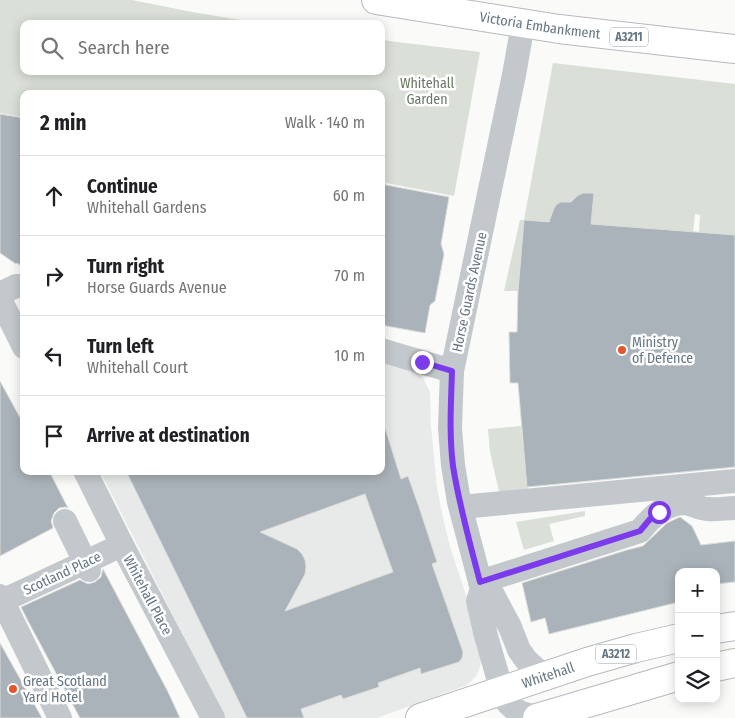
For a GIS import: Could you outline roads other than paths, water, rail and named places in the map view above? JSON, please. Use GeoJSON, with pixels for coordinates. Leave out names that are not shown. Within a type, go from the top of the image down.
{"type":"FeatureCollection","features":[{"type":"Feature","properties":{"kind":"main road","name":"Victoria Embankment"},"geometry":{"type":"LineString","coordinates":[[376,0],[523,24],[735,49]]}},
{"type":"Feature","properties":{"kind":"main road"},"geometry":{"type":"LineString","coordinates":[[720,628],[735,626]]}},
{"type":"Feature","properties":{"kind":"main road","name":"Whitehall"},"geometry":{"type":"LineString","coordinates":[[420,718],[544,676],[675,639]]}},
{"type":"Feature","properties":{"kind":"main road"},"geometry":{"type":"LineString","coordinates":[[720,666],[735,663]]}},
{"type":"Feature","properties":{"kind":"main road"},"geometry":{"type":"LineString","coordinates":[[542,717],[675,677]]}},
{"type":"Feature","properties":{"kind":"street","name":"Horse Guards Avenue"},"geometry":{"type":"LineString","coordinates":[[523,24],[452,371],[450,428],[453,465],[461,507],[481,585],[478,601],[504,698],[516,711],[525,715],[542,717]]}},
{"type":"Feature","properties":{"kind":"street"},"geometry":{"type":"LineString","coordinates":[[0,294],[20,286]]}},
{"type":"Feature","properties":{"kind":"street"},"geometry":{"type":"LineString","coordinates":[[0,299],[20,339]]}},
{"type":"Feature","properties":{"kind":"street"},"geometry":{"type":"LineString","coordinates":[[385,351],[452,371]]}},
{"type":"Feature","properties":{"kind":"street","name":"Whitehall Place"},"geometry":{"type":"LineString","coordinates":[[87,475],[214,718]]}},
{"type":"Feature","properties":{"kind":"street"},"geometry":{"type":"LineString","coordinates":[[461,507],[735,480]]}},
{"type":"Feature","properties":{"kind":"street"},"geometry":{"type":"LineString","coordinates":[[481,585],[640,531],[659,512],[674,505],[684,503],[696,505],[707,510],[735,508]]}},
{"type":"Feature","properties":{"kind":"street"},"geometry":{"type":"LineString","coordinates":[[66,522],[89,570]]}},
{"type":"Feature","properties":{"kind":"street","name":"Scotland Place"},"geometry":{"type":"LineString","coordinates":[[1,598],[122,545]]}},
{"type":"Feature","properties":{"kind":"street"},"geometry":{"type":"LineString","coordinates":[[481,585],[493,595],[519,650],[527,661],[544,676]]}},
{"type":"Feature","properties":{"kind":"street"},"geometry":{"type":"LineString","coordinates":[[1,598],[60,718]]}},
{"type":"Feature","properties":{"kind":"place","name":"Ministry of Defence"},"geometry":{"type":"Point","coordinates":[622,350]}},
{"type":"Feature","properties":{"kind":"place","name":"Great Scotland Yard Hotel"},"geometry":{"type":"Point","coordinates":[13,689]}},
{"type":"Feature","properties":{"kind":"park label","name":"Whitehall Garden"},"geometry":{"type":"Point","coordinates":[427,92]}}]}
